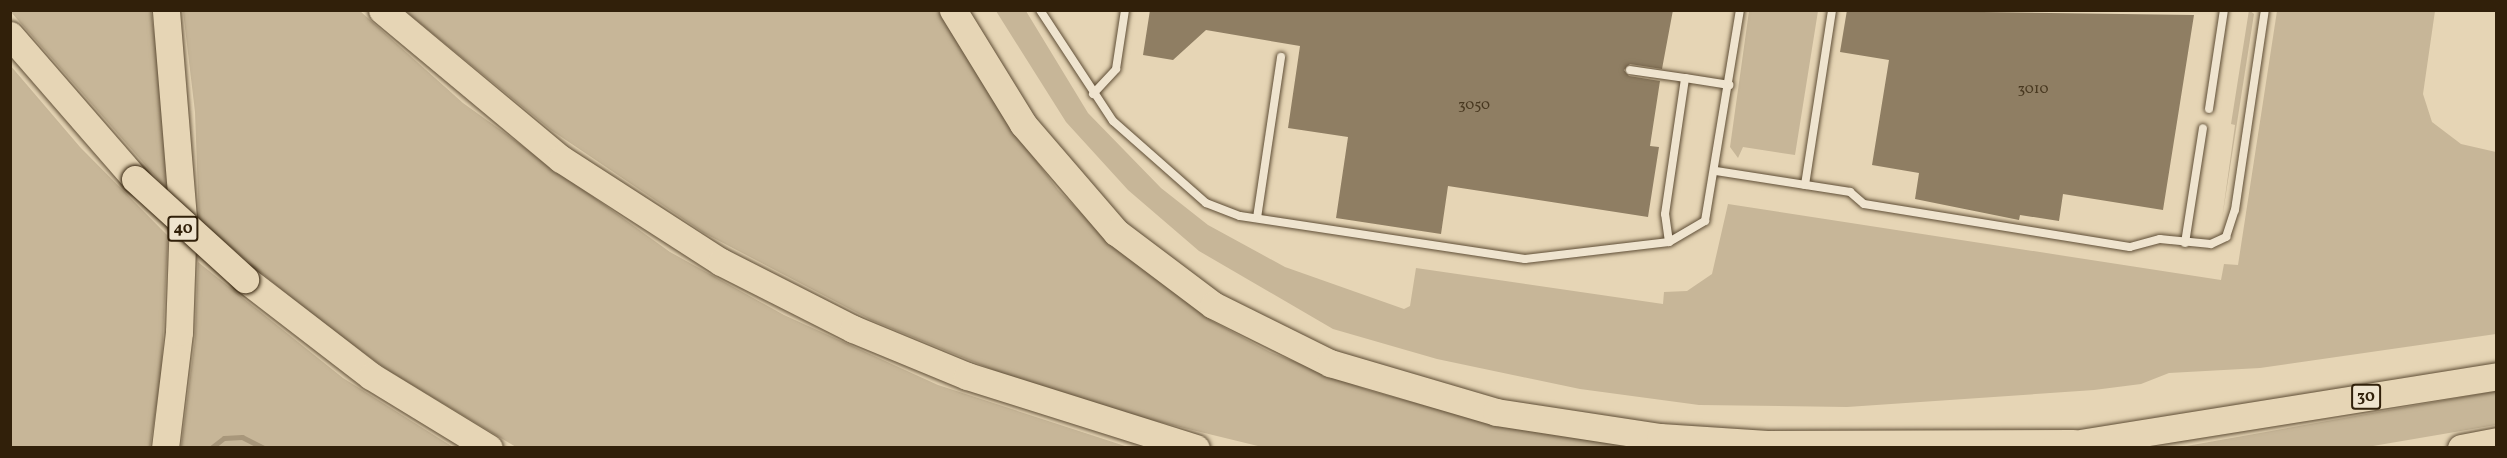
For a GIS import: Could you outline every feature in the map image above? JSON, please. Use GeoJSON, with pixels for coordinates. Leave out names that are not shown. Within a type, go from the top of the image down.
{"type":"FeatureCollection","features":[{"type":"Feature","properties":{"kind":"highway","name":"40"},"geometry":{"type":"LineString","coordinates":[[165,447],[179,332],[183,229],[166,10]]}},
{"type":"Feature","properties":{"kind":"highway"},"geometry":{"type":"LineString","coordinates":[[382,10],[561,159],[721,262],[854,328],[967,376],[1196,447]]}},
{"type":"Feature","properties":{"kind":"highway"},"geometry":{"type":"LineString","coordinates":[[953,10],[1023,124],[1116,231],[1213,305],[1330,363],[1496,412],[1643,435],[1767,444],[2066,446]]}},
{"type":"Feature","properties":{"kind":"highway"},"geometry":{"type":"LineString","coordinates":[[10,35],[135,179],[245,279],[371,376],[489,447]]}},
{"type":"Feature","properties":{"kind":"highway","name":"30"},"geometry":{"type":"LineString","coordinates":[[2066,446],[2496,376]]}},
{"type":"Feature","properties":{"kind":"highway"},"geometry":{"type":"LineString","coordinates":[[2461,447],[2496,441]]}},
{"type":"Feature","properties":{"kind":"lane"},"geometry":{"type":"LineString","coordinates":[[1040,10],[1093,94],[1136,146],[1195,196],[1221,211],[1525,259],[1669,242],[1704,221],[1716,171],[1740,10]]}},
{"type":"Feature","properties":{"kind":"lane"},"geometry":{"type":"LineString","coordinates":[[1093,94],[1116,69],[1125,10]]}},
{"type":"Feature","properties":{"kind":"lane"},"geometry":{"type":"LineString","coordinates":[[1805,185],[1832,10]]}},
{"type":"Feature","properties":{"kind":"lane"},"geometry":{"type":"LineString","coordinates":[[2209,109],[2224,10]]}},
{"type":"Feature","properties":{"kind":"lane"},"geometry":{"type":"LineString","coordinates":[[1716,171],[1850,192],[1864,204],[2130,247],[2160,239],[2185,243],[2218,242],[2232,221],[2265,10]]}},
{"type":"Feature","properties":{"kind":"lane"},"geometry":{"type":"LineString","coordinates":[[1257,218],[1281,57]]}},
{"type":"Feature","properties":{"kind":"lane"},"geometry":{"type":"LineString","coordinates":[[1630,70],[1729,85]]}},
{"type":"Feature","properties":{"kind":"lane"},"geometry":{"type":"LineString","coordinates":[[1669,242],[1665,214],[1685,78]]}},
{"type":"Feature","properties":{"kind":"lane"},"geometry":{"type":"LineString","coordinates":[[2185,243],[2203,128]]}},
{"type":"Feature","properties":{"kind":"shaded area"},"geometry":{"type":"Polygon","coordinates":[[[2249,10],[2254,14],[2222,219],[2235,125],[2231,124],[2249,10]]]}},
{"type":"Feature","properties":{"kind":"shaded area"},"geometry":{"type":"Polygon","coordinates":[[[151,11],[158,61],[168,191],[11,12],[151,11]]]}},
{"type":"Feature","properties":{"kind":"shaded area"},"geometry":{"type":"Polygon","coordinates":[[[183,11],[360,11],[463,103],[670,252],[784,315],[938,385],[1128,447],[516,447],[389,371],[310,314],[199,220],[195,112],[183,11]]]}},
{"type":"Feature","properties":{"kind":"shaded area"},"geometry":{"type":"Polygon","coordinates":[[[405,11],[938,11],[1006,120],[1058,190],[1124,255],[1212,321],[1270,352],[1368,390],[1479,420],[1648,447],[1262,447],[1135,416],[1013,378],[871,320],[704,233],[551,130],[405,11]]]}},
{"type":"Feature","properties":{"kind":"shaded area"},"geometry":{"type":"Polygon","coordinates":[[[996,11],[1026,11],[1088,113],[1161,188],[1208,225],[1285,267],[1404,309],[1410,306],[1416,268],[1663,304],[1664,292],[1687,291],[1712,274],[1728,204],[2221,280],[2224,264],[2238,265],[2277,11],[2435,11],[2423,94],[2432,122],[2461,144],[2496,152],[2496,334],[2260,368],[2169,373],[2141,384],[2094,390],[1847,407],[1699,405],[1580,389],[1437,359],[1333,329],[1199,251],[1128,190],[1066,122],[996,11]]]}},
{"type":"Feature","properties":{"kind":"shaded area"},"geometry":{"type":"Polygon","coordinates":[[[1749,11],[1818,11],[1795,155],[1743,147],[1738,158],[1730,147],[1749,11]]]}},
{"type":"Feature","properties":{"kind":"shaded area"},"geometry":{"type":"Polygon","coordinates":[[[10,65],[80,147],[168,236],[161,377],[150,447],[11,447],[10,65]]]}},
{"type":"Feature","properties":{"kind":"shaded area"},"geometry":{"type":"Polygon","coordinates":[[[198,262],[343,378],[453,447],[181,447],[195,339],[198,262]]]}},
{"type":"Feature","properties":{"kind":"shaded area"},"geometry":{"type":"Polygon","coordinates":[[[2496,391],[2496,425],[2367,447],[2181,447],[2496,391]]]}},
{"type":"Feature","properties":{"kind":"building"},"geometry":{"type":"Polygon","coordinates":[[[1150,10],[1673,10],[1662,69],[1630,64],[1624,70],[1629,76],[1660,81],[1650,146],[1659,147],[1648,217],[1448,186],[1441,234],[1336,218],[1348,137],[1288,128],[1300,46],[1206,30],[1173,60],[1143,55],[1150,10]]]}},
{"type":"Feature","properties":{"kind":"building"},"geometry":{"type":"Polygon","coordinates":[[[1847,10],[2194,15],[2163,210],[2063,194],[2059,221],[2020,215],[2019,220],[1915,199],[1919,173],[1872,165],[1889,60],[1840,52],[1847,10]]]}},
{"type":"Feature","properties":{"kind":"waterway"},"geometry":{"type":"LineString","coordinates":[[211,448],[224,438],[242,437],[264,448]]}}]}
